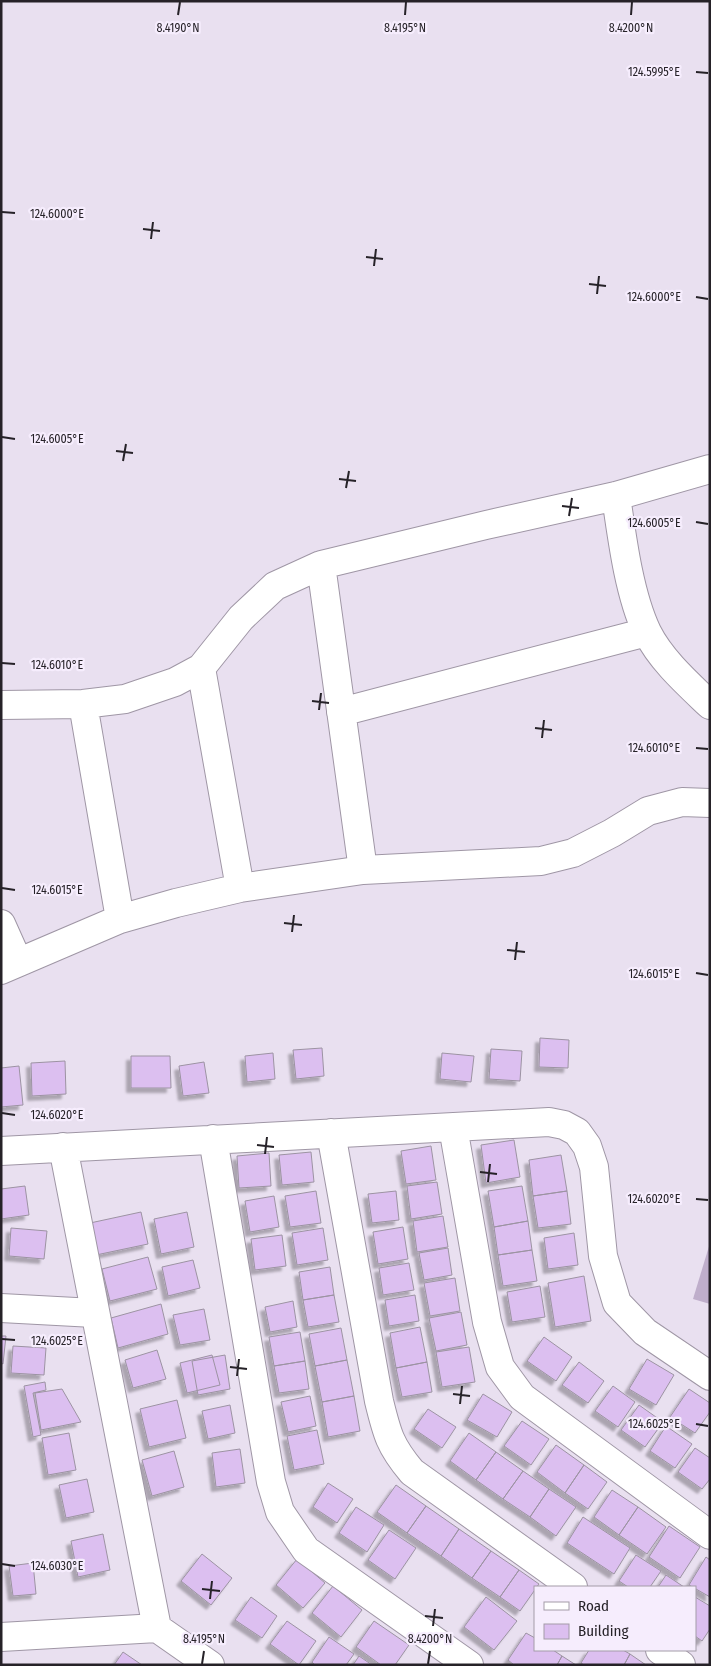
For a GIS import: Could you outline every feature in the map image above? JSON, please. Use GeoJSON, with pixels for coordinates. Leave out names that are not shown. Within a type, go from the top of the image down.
{"type":"FeatureCollection","features":[{"type":"Feature","properties":{"kind":"street"},"geometry":{"type":"LineString","coordinates":[[1,705],[83,704],[125,699],[175,682],[201,668],[241,618],[275,586],[321,565],[616,496],[710,469]]}},
{"type":"Feature","properties":{"kind":"street"},"geometry":{"type":"LineString","coordinates":[[616,496],[634,592],[647,632],[669,664],[710,705]]}},
{"type":"Feature","properties":{"kind":"street"},"geometry":{"type":"LineString","coordinates":[[321,565],[362,870]]}},
{"type":"Feature","properties":{"kind":"street"},"geometry":{"type":"LineString","coordinates":[[341,712],[647,632]]}},
{"type":"Feature","properties":{"kind":"street"},"geometry":{"type":"LineString","coordinates":[[201,668],[240,888]]}},
{"type":"Feature","properties":{"kind":"street"},"geometry":{"type":"LineString","coordinates":[[83,704],[120,919]]}},
{"type":"Feature","properties":{"kind":"street"},"geometry":{"type":"LineString","coordinates":[[1,924],[10,966],[120,919],[240,888],[362,870],[542,861],[573,853],[612,833],[648,811],[682,802],[710,803]]}},
{"type":"Feature","properties":{"kind":"street"},"geometry":{"type":"LineString","coordinates":[[1,1151],[63,1146],[549,1122],[564,1125],[577,1132],[587,1146],[594,1167],[604,1256],[617,1303],[645,1332],[710,1376]]}},
{"type":"Feature","properties":{"kind":"street"},"geometry":{"type":"LineString","coordinates":[[453,1127],[487,1322],[500,1367],[522,1397],[710,1535]]}},
{"type":"Feature","properties":{"kind":"street"},"geometry":{"type":"LineString","coordinates":[[331,1133],[379,1401],[387,1435],[395,1452],[412,1472],[572,1586]]}},
{"type":"Feature","properties":{"kind":"street"},"geometry":{"type":"LineString","coordinates":[[213,1139],[270,1482],[280,1512],[306,1550],[469,1665]]}},
{"type":"Feature","properties":{"kind":"street"},"geometry":{"type":"LineString","coordinates":[[63,1146],[94,1313],[157,1628]]}},
{"type":"Feature","properties":{"kind":"street"},"geometry":{"type":"LineString","coordinates":[[1,1308],[94,1313]]}},
{"type":"Feature","properties":{"kind":"street"},"geometry":{"type":"LineString","coordinates":[[1,1637],[157,1628],[210,1665]]}},
{"type":"Feature","properties":{"kind":"street"},"geometry":{"type":"LineString","coordinates":[[661,1651],[681,1665]]}},
{"type":"Feature","properties":{"kind":"shaded area"},"geometry":{"type":"Polygon","coordinates":[[[710,1243],[710,1304],[693,1299],[710,1243]]]}},
{"type":"Feature","properties":{"kind":"building"},"geometry":{"type":"Polygon","coordinates":[[[540,1038],[569,1040],[568,1068],[539,1067],[540,1038]]]}},
{"type":"Feature","properties":{"kind":"building"},"geometry":{"type":"Polygon","coordinates":[[[322,1048],[324,1076],[296,1079],[293,1050],[322,1048]]]}},
{"type":"Feature","properties":{"kind":"building"},"geometry":{"type":"Polygon","coordinates":[[[491,1049],[522,1051],[520,1081],[489,1079],[491,1049]]]}},
{"type":"Feature","properties":{"kind":"building"},"geometry":{"type":"Polygon","coordinates":[[[273,1053],[275,1079],[247,1082],[245,1056],[273,1053]]]}},
{"type":"Feature","properties":{"kind":"building"},"geometry":{"type":"Polygon","coordinates":[[[442,1053],[474,1056],[471,1082],[440,1079],[442,1053]]]}},
{"type":"Feature","properties":{"kind":"building"},"geometry":{"type":"Polygon","coordinates":[[[131,1056],[170,1056],[171,1088],[131,1088],[131,1056]]]}},
{"type":"Feature","properties":{"kind":"building"},"geometry":{"type":"Polygon","coordinates":[[[65,1061],[66,1094],[32,1096],[31,1063],[65,1061]]]}},
{"type":"Feature","properties":{"kind":"building"},"geometry":{"type":"Polygon","coordinates":[[[204,1062],[209,1093],[183,1096],[179,1066],[204,1062]]]}},
{"type":"Feature","properties":{"kind":"building"},"geometry":{"type":"Polygon","coordinates":[[[19,1066],[23,1105],[1,1107],[1,1068],[19,1066]]]}},
{"type":"Feature","properties":{"kind":"building"},"geometry":{"type":"Polygon","coordinates":[[[514,1140],[520,1177],[486,1183],[481,1145],[514,1140]]]}},
{"type":"Feature","properties":{"kind":"building"},"geometry":{"type":"Polygon","coordinates":[[[431,1146],[436,1180],[406,1184],[401,1151],[431,1146]]]}},
{"type":"Feature","properties":{"kind":"building"},"geometry":{"type":"Polygon","coordinates":[[[311,1152],[314,1182],[282,1185],[279,1155],[311,1152]]]}},
{"type":"Feature","properties":{"kind":"building"},"geometry":{"type":"Polygon","coordinates":[[[269,1153],[271,1186],[239,1188],[237,1156],[269,1153]]]}},
{"type":"Feature","properties":{"kind":"building"},"geometry":{"type":"Polygon","coordinates":[[[561,1155],[567,1191],[533,1196],[529,1160],[561,1155]]]}},
{"type":"Feature","properties":{"kind":"building"},"geometry":{"type":"Polygon","coordinates":[[[437,1182],[442,1214],[411,1219],[407,1186],[437,1182]]]}},
{"type":"Feature","properties":{"kind":"building"},"geometry":{"type":"Polygon","coordinates":[[[25,1186],[29,1215],[1,1219],[1,1189],[25,1186]]]}},
{"type":"Feature","properties":{"kind":"building"},"geometry":{"type":"Polygon","coordinates":[[[522,1186],[528,1221],[494,1227],[488,1191],[522,1186]]]}},
{"type":"Feature","properties":{"kind":"building"},"geometry":{"type":"Polygon","coordinates":[[[316,1191],[321,1223],[290,1227],[285,1196],[316,1191]]]}},
{"type":"Feature","properties":{"kind":"building"},"geometry":{"type":"Polygon","coordinates":[[[396,1191],[399,1220],[372,1223],[368,1194],[396,1191]]]}},
{"type":"Feature","properties":{"kind":"building"},"geometry":{"type":"Polygon","coordinates":[[[567,1191],[571,1224],[538,1228],[533,1196],[567,1191]]]}},
{"type":"Feature","properties":{"kind":"building"},"geometry":{"type":"Polygon","coordinates":[[[274,1196],[279,1227],[250,1232],[245,1201],[274,1196]]]}},
{"type":"Feature","properties":{"kind":"building"},"geometry":{"type":"Polygon","coordinates":[[[141,1212],[148,1244],[96,1255],[90,1223],[141,1212]]]}},
{"type":"Feature","properties":{"kind":"building"},"geometry":{"type":"Polygon","coordinates":[[[187,1212],[194,1247],[161,1254],[154,1219],[187,1212]]]}},
{"type":"Feature","properties":{"kind":"building"},"geometry":{"type":"Polygon","coordinates":[[[443,1216],[448,1247],[417,1252],[413,1221],[443,1216]]]}},
{"type":"Feature","properties":{"kind":"building"},"geometry":{"type":"Polygon","coordinates":[[[528,1221],[532,1250],[498,1255],[494,1227],[528,1221]]]}},
{"type":"Feature","properties":{"kind":"building"},"geometry":{"type":"Polygon","coordinates":[[[403,1227],[408,1259],[378,1264],[373,1232],[403,1227]]]}},
{"type":"Feature","properties":{"kind":"building"},"geometry":{"type":"Polygon","coordinates":[[[11,1228],[47,1231],[44,1259],[9,1256],[11,1228]]]}},
{"type":"Feature","properties":{"kind":"building"},"geometry":{"type":"Polygon","coordinates":[[[323,1228],[328,1260],[297,1265],[292,1233],[323,1228]]]}},
{"type":"Feature","properties":{"kind":"building"},"geometry":{"type":"Polygon","coordinates":[[[574,1233],[578,1265],[548,1269],[544,1238],[574,1233]]]}},
{"type":"Feature","properties":{"kind":"building"},"geometry":{"type":"Polygon","coordinates":[[[282,1235],[286,1266],[255,1270],[251,1239],[282,1235]]]}},
{"type":"Feature","properties":{"kind":"building"},"geometry":{"type":"Polygon","coordinates":[[[448,1248],[452,1275],[424,1280],[419,1253],[448,1248]]]}},
{"type":"Feature","properties":{"kind":"building"},"geometry":{"type":"Polygon","coordinates":[[[532,1250],[537,1281],[503,1286],[498,1255],[532,1250]]]}},
{"type":"Feature","properties":{"kind":"building"},"geometry":{"type":"Polygon","coordinates":[[[148,1257],[157,1289],[110,1301],[102,1269],[148,1257]]]}},
{"type":"Feature","properties":{"kind":"building"},"geometry":{"type":"Polygon","coordinates":[[[193,1260],[200,1288],[168,1296],[162,1267],[193,1260]]]}},
{"type":"Feature","properties":{"kind":"building"},"geometry":{"type":"Polygon","coordinates":[[[409,1263],[414,1290],[383,1295],[379,1268],[409,1263]]]}},
{"type":"Feature","properties":{"kind":"building"},"geometry":{"type":"Polygon","coordinates":[[[330,1267],[334,1295],[303,1300],[299,1272],[330,1267]]]}},
{"type":"Feature","properties":{"kind":"building"},"geometry":{"type":"Polygon","coordinates":[[[584,1276],[591,1321],[555,1327],[548,1283],[584,1276]]]}},
{"type":"Feature","properties":{"kind":"building"},"geometry":{"type":"Polygon","coordinates":[[[455,1278],[460,1311],[430,1316],[424,1283],[455,1278]]]}},
{"type":"Feature","properties":{"kind":"building"},"geometry":{"type":"Polygon","coordinates":[[[540,1286],[545,1317],[512,1322],[507,1292],[540,1286]]]}},
{"type":"Feature","properties":{"kind":"building"},"geometry":{"type":"Polygon","coordinates":[[[334,1295],[339,1322],[308,1327],[303,1300],[334,1295]]]}},
{"type":"Feature","properties":{"kind":"building"},"geometry":{"type":"Polygon","coordinates":[[[415,1295],[419,1321],[389,1326],[385,1300],[415,1295]]]}},
{"type":"Feature","properties":{"kind":"building"},"geometry":{"type":"Polygon","coordinates":[[[293,1301],[297,1327],[270,1332],[265,1307],[293,1301]]]}},
{"type":"Feature","properties":{"kind":"building"},"geometry":{"type":"Polygon","coordinates":[[[161,1304],[168,1334],[118,1348],[111,1318],[161,1304]]]}},
{"type":"Feature","properties":{"kind":"building"},"geometry":{"type":"Polygon","coordinates":[[[204,1309],[210,1340],[180,1345],[173,1315],[204,1309]]]}},
{"type":"Feature","properties":{"kind":"building"},"geometry":{"type":"Polygon","coordinates":[[[461,1312],[467,1345],[436,1351],[429,1318],[461,1312]]]}},
{"type":"Feature","properties":{"kind":"building"},"geometry":{"type":"Polygon","coordinates":[[[420,1327],[427,1362],[396,1368],[390,1333],[420,1327]]]}},
{"type":"Feature","properties":{"kind":"building"},"geometry":{"type":"Polygon","coordinates":[[[341,1328],[347,1360],[315,1366],[309,1334],[341,1328]]]}},
{"type":"Feature","properties":{"kind":"building"},"geometry":{"type":"Polygon","coordinates":[[[300,1332],[305,1361],[274,1366],[269,1337],[300,1332]]]}},
{"type":"Feature","properties":{"kind":"building"},"geometry":{"type":"Polygon","coordinates":[[[1,1336],[6,1336],[3,1364],[1,1363],[1,1336]]]}},
{"type":"Feature","properties":{"kind":"building"},"geometry":{"type":"Polygon","coordinates":[[[544,1337],[572,1357],[556,1381],[527,1361],[544,1337]]]}},
{"type":"Feature","properties":{"kind":"building"},"geometry":{"type":"Polygon","coordinates":[[[13,1346],[46,1348],[44,1375],[11,1373],[13,1346]]]}},
{"type":"Feature","properties":{"kind":"building"},"geometry":{"type":"Polygon","coordinates":[[[469,1347],[475,1382],[442,1387],[436,1352],[469,1347]]]}},
{"type":"Feature","properties":{"kind":"building"},"geometry":{"type":"Polygon","coordinates":[[[157,1350],[166,1379],[133,1388],[125,1360],[157,1350]]]}},
{"type":"Feature","properties":{"kind":"building"},"geometry":{"type":"Polygon","coordinates":[[[212,1355],[220,1385],[187,1393],[180,1363],[212,1355]]]}},
{"type":"Feature","properties":{"kind":"building"},"geometry":{"type":"Polygon","coordinates":[[[225,1355],[230,1389],[198,1395],[192,1361],[225,1355]]]}},
{"type":"Feature","properties":{"kind":"building"},"geometry":{"type":"Polygon","coordinates":[[[647,1359],[674,1375],[656,1405],[629,1389],[647,1359]]]}},
{"type":"Feature","properties":{"kind":"building"},"geometry":{"type":"Polygon","coordinates":[[[347,1360],[354,1396],[322,1402],[315,1366],[347,1360]]]}},
{"type":"Feature","properties":{"kind":"building"},"geometry":{"type":"Polygon","coordinates":[[[305,1361],[309,1389],[279,1393],[274,1366],[305,1361]]]}},
{"type":"Feature","properties":{"kind":"building"},"geometry":{"type":"Polygon","coordinates":[[[427,1362],[432,1392],[402,1397],[396,1368],[427,1362]]]}},
{"type":"Feature","properties":{"kind":"building"},"geometry":{"type":"Polygon","coordinates":[[[579,1362],[604,1381],[588,1403],[562,1385],[579,1362]]]}},
{"type":"Feature","properties":{"kind":"building"},"geometry":{"type":"Polygon","coordinates":[[[45,1382],[46,1390],[33,1393],[41,1435],[33,1437],[24,1386],[45,1382]]]}},
{"type":"Feature","properties":{"kind":"building"},"geometry":{"type":"Polygon","coordinates":[[[613,1386],[635,1402],[618,1427],[595,1411],[613,1386]]]}},
{"type":"Feature","properties":{"kind":"building"},"geometry":{"type":"Polygon","coordinates":[[[62,1389],[81,1422],[41,1430],[35,1393],[62,1389]]]}},
{"type":"Feature","properties":{"kind":"building"},"geometry":{"type":"Polygon","coordinates":[[[689,1389],[710,1403],[710,1412],[695,1433],[670,1417],[689,1389]]]}},
{"type":"Feature","properties":{"kind":"building"},"geometry":{"type":"Polygon","coordinates":[[[483,1394],[512,1412],[497,1437],[467,1420],[483,1394]]]}},
{"type":"Feature","properties":{"kind":"building"},"geometry":{"type":"Polygon","coordinates":[[[310,1396],[316,1426],[288,1432],[281,1402],[310,1396]]]}},
{"type":"Feature","properties":{"kind":"building"},"geometry":{"type":"Polygon","coordinates":[[[354,1396],[360,1431],[328,1437],[322,1402],[354,1396]]]}},
{"type":"Feature","properties":{"kind":"building"},"geometry":{"type":"Polygon","coordinates":[[[177,1400],[186,1438],[149,1447],[140,1409],[177,1400]]]}},
{"type":"Feature","properties":{"kind":"building"},"geometry":{"type":"Polygon","coordinates":[[[230,1405],[235,1433],[208,1439],[202,1411],[230,1405]]]}},
{"type":"Feature","properties":{"kind":"building"},"geometry":{"type":"Polygon","coordinates":[[[639,1405],[663,1422],[645,1447],[621,1430],[639,1405]]]}},
{"type":"Feature","properties":{"kind":"building"},"geometry":{"type":"Polygon","coordinates":[[[428,1409],[456,1427],[442,1448],[414,1429],[428,1409]]]}},
{"type":"Feature","properties":{"kind":"building"},"geometry":{"type":"Polygon","coordinates":[[[522,1421],[549,1439],[531,1465],[504,1446],[522,1421]]]}},
{"type":"Feature","properties":{"kind":"building"},"geometry":{"type":"Polygon","coordinates":[[[666,1426],[692,1444],[675,1468],[650,1451],[666,1426]]]}},
{"type":"Feature","properties":{"kind":"building"},"geometry":{"type":"Polygon","coordinates":[[[317,1430],[324,1464],[294,1470],[287,1436],[317,1430]]]}},
{"type":"Feature","properties":{"kind":"building"},"geometry":{"type":"Polygon","coordinates":[[[69,1433],[76,1470],[48,1475],[42,1438],[69,1433]]]}},
{"type":"Feature","properties":{"kind":"building"},"geometry":{"type":"Polygon","coordinates":[[[469,1433],[496,1452],[476,1480],[450,1461],[469,1433]]]}},
{"type":"Feature","properties":{"kind":"building"},"geometry":{"type":"Polygon","coordinates":[[[556,1445],[584,1465],[565,1493],[537,1472],[556,1445]]]}},
{"type":"Feature","properties":{"kind":"building"},"geometry":{"type":"Polygon","coordinates":[[[695,1448],[710,1458],[710,1479],[702,1489],[678,1472],[695,1448]]]}},
{"type":"Feature","properties":{"kind":"building"},"geometry":{"type":"Polygon","coordinates":[[[240,1449],[245,1483],[216,1487],[212,1453],[240,1449]]]}},
{"type":"Feature","properties":{"kind":"building"},"geometry":{"type":"Polygon","coordinates":[[[174,1451],[184,1487],[152,1496],[142,1460],[174,1451]]]}},
{"type":"Feature","properties":{"kind":"building"},"geometry":{"type":"Polygon","coordinates":[[[496,1452],[523,1471],[503,1499],[476,1480],[496,1452]]]}},
{"type":"Feature","properties":{"kind":"building"},"geometry":{"type":"Polygon","coordinates":[[[584,1465],[607,1482],[588,1509],[565,1493],[584,1465]]]}},
{"type":"Feature","properties":{"kind":"building"},"geometry":{"type":"Polygon","coordinates":[[[523,1471],[549,1489],[530,1517],[503,1499],[523,1471]]]}},
{"type":"Feature","properties":{"kind":"building"},"geometry":{"type":"Polygon","coordinates":[[[87,1479],[94,1512],[66,1518],[59,1485],[87,1479]]]}},
{"type":"Feature","properties":{"kind":"building"},"geometry":{"type":"Polygon","coordinates":[[[328,1483],[353,1499],[337,1523],[313,1507],[328,1483]]]}},
{"type":"Feature","properties":{"kind":"building"},"geometry":{"type":"Polygon","coordinates":[[[396,1485],[426,1506],[407,1533],[377,1512],[396,1485]]]}},
{"type":"Feature","properties":{"kind":"building"},"geometry":{"type":"Polygon","coordinates":[[[549,1489],[576,1507],[556,1536],[530,1517],[549,1489]]]}},
{"type":"Feature","properties":{"kind":"building"},"geometry":{"type":"Polygon","coordinates":[[[612,1490],[638,1507],[619,1535],[594,1517],[612,1490]]]}},
{"type":"Feature","properties":{"kind":"building"},"geometry":{"type":"Polygon","coordinates":[[[426,1506],[459,1529],[441,1556],[407,1533],[426,1506]]]}},
{"type":"Feature","properties":{"kind":"building"},"geometry":{"type":"Polygon","coordinates":[[[356,1507],[384,1525],[367,1552],[339,1533],[356,1507]]]}},
{"type":"Feature","properties":{"kind":"building"},"geometry":{"type":"Polygon","coordinates":[[[638,1507],[666,1527],[647,1554],[619,1535],[638,1507]]]}},
{"type":"Feature","properties":{"kind":"building"},"geometry":{"type":"Polygon","coordinates":[[[583,1517],[630,1548],[614,1574],[567,1543],[583,1517]]]}},
{"type":"Feature","properties":{"kind":"building"},"geometry":{"type":"Polygon","coordinates":[[[669,1526],[700,1547],[680,1578],[649,1557],[669,1526]]]}},
{"type":"Feature","properties":{"kind":"building"},"geometry":{"type":"Polygon","coordinates":[[[459,1529],[491,1551],[472,1578],[441,1556],[459,1529]]]}},
{"type":"Feature","properties":{"kind":"building"},"geometry":{"type":"Polygon","coordinates":[[[389,1530],[416,1548],[395,1579],[368,1560],[389,1530]]]}},
{"type":"Feature","properties":{"kind":"building"},"geometry":{"type":"Polygon","coordinates":[[[103,1534],[110,1570],[78,1577],[71,1541],[103,1534]]]}},
{"type":"Feature","properties":{"kind":"building"},"geometry":{"type":"Polygon","coordinates":[[[491,1551],[519,1570],[500,1597],[472,1578],[491,1551]]]}},
{"type":"Feature","properties":{"kind":"building"},"geometry":{"type":"Polygon","coordinates":[[[202,1554],[232,1578],[211,1605],[181,1581],[202,1554]]]}},
{"type":"Feature","properties":{"kind":"building"},"geometry":{"type":"Polygon","coordinates":[[[636,1555],[661,1571],[651,1586],[626,1586],[619,1581],[636,1555]]]}},
{"type":"Feature","properties":{"kind":"building"},"geometry":{"type":"Polygon","coordinates":[[[706,1557],[710,1560],[710,1597],[696,1589],[696,1586],[689,1585],[706,1557]]]}},
{"type":"Feature","properties":{"kind":"building"},"geometry":{"type":"Polygon","coordinates":[[[297,1559],[325,1583],[303,1608],[276,1585],[297,1559]]]}},
{"type":"Feature","properties":{"kind":"building"},"geometry":{"type":"Polygon","coordinates":[[[33,1563],[36,1594],[13,1596],[9,1566],[33,1563]]]}},
{"type":"Feature","properties":{"kind":"building"},"geometry":{"type":"Polygon","coordinates":[[[519,1570],[539,1584],[534,1586],[534,1591],[520,1611],[500,1597],[519,1570]]]}},
{"type":"Feature","properties":{"kind":"building"},"geometry":{"type":"Polygon","coordinates":[[[666,1575],[682,1586],[659,1586],[666,1575]]]}},
{"type":"Feature","properties":{"kind":"building"},"geometry":{"type":"Polygon","coordinates":[[[333,1586],[362,1610],[341,1637],[312,1613],[333,1586]]]}},
{"type":"Feature","properties":{"kind":"building"},"geometry":{"type":"Polygon","coordinates":[[[251,1597],[277,1616],[262,1638],[235,1620],[251,1597]]]}},
{"type":"Feature","properties":{"kind":"building"},"geometry":{"type":"Polygon","coordinates":[[[486,1597],[517,1621],[494,1650],[464,1627],[486,1597]]]}},
{"type":"Feature","properties":{"kind":"building"},"geometry":{"type":"Polygon","coordinates":[[[696,1598],[710,1606],[710,1629],[702,1641],[696,1637],[696,1598]]]}},
{"type":"Feature","properties":{"kind":"building"},"geometry":{"type":"Polygon","coordinates":[[[287,1621],[316,1641],[299,1665],[270,1644],[287,1621]]]}},
{"type":"Feature","properties":{"kind":"building"},"geometry":{"type":"Polygon","coordinates":[[[374,1621],[409,1645],[395,1665],[381,1665],[356,1647],[374,1621]]]}},
{"type":"Feature","properties":{"kind":"building"},"geometry":{"type":"Polygon","coordinates":[[[526,1633],[534,1637],[534,1651],[554,1651],[562,1656],[557,1665],[514,1665],[508,1660],[526,1633]]]}},
{"type":"Feature","properties":{"kind":"building"},"geometry":{"type":"Polygon","coordinates":[[[329,1637],[354,1654],[346,1665],[315,1665],[312,1662],[329,1637]]]}},
{"type":"Feature","properties":{"kind":"building"},"geometry":{"type":"Polygon","coordinates":[[[588,1651],[625,1651],[630,1654],[624,1665],[584,1665],[581,1663],[588,1651]]]}},
{"type":"Feature","properties":{"kind":"building"},"geometry":{"type":"Polygon","coordinates":[[[123,1652],[142,1665],[114,1665],[123,1652]]]}},
{"type":"Feature","properties":{"kind":"building"},"geometry":{"type":"Polygon","coordinates":[[[630,1654],[646,1665],[624,1665],[630,1654]]]}},
{"type":"Feature","properties":{"kind":"building"},"geometry":{"type":"Polygon","coordinates":[[[359,1656],[372,1665],[353,1665],[359,1656]]]}},
{"type":"Feature","properties":{"kind":"building"},"geometry":{"type":"Polygon","coordinates":[[[562,1656],[576,1665],[557,1665],[562,1656]]]}}]}
